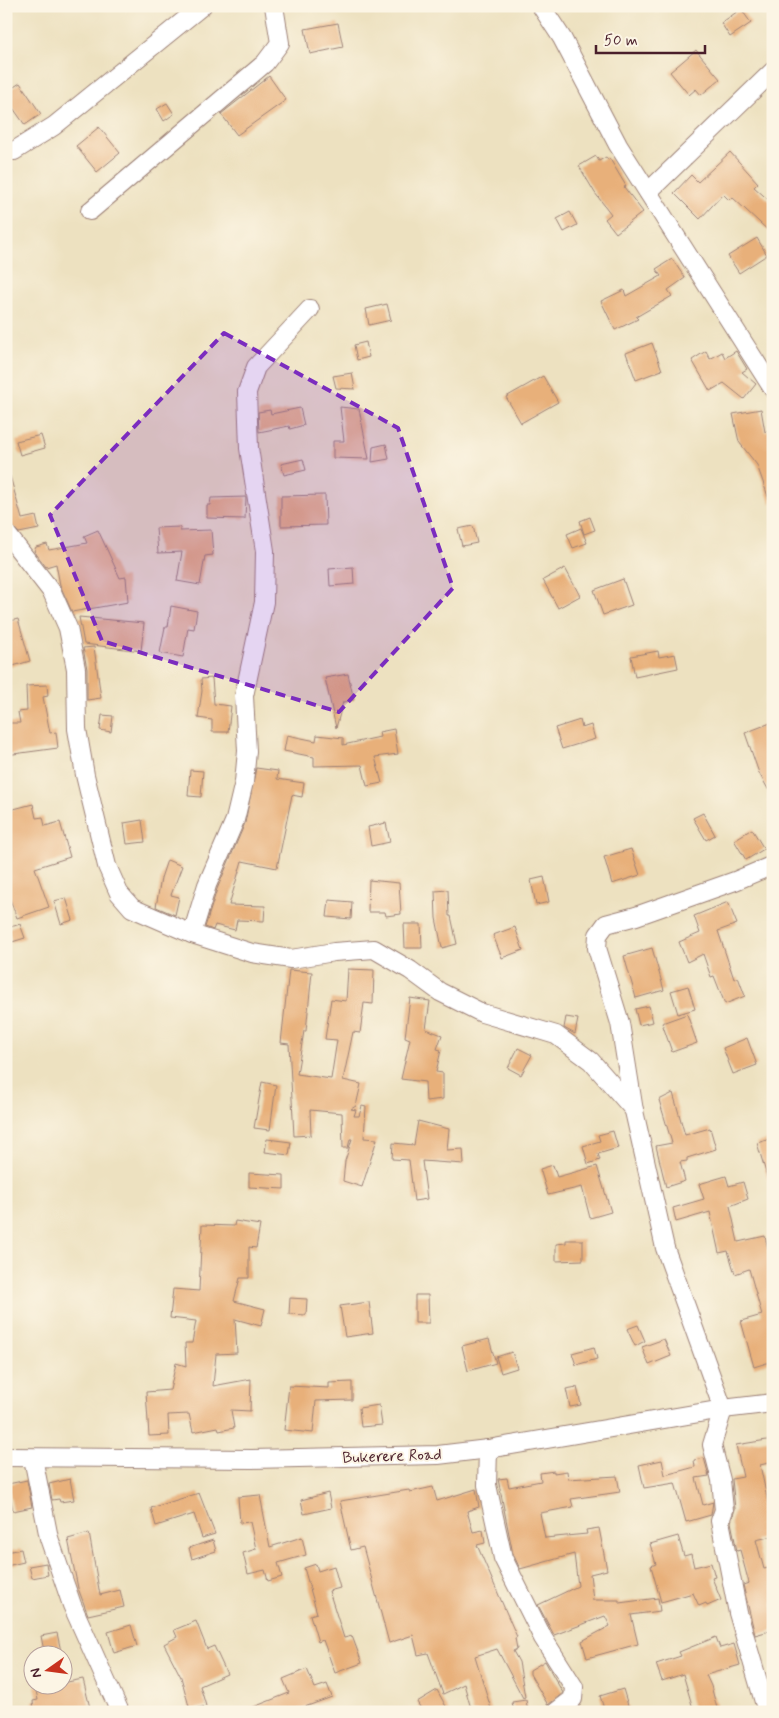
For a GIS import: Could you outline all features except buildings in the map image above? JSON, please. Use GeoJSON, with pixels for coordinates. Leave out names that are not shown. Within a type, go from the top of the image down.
{"type":"FeatureCollection","features":[{"type":"Feature","properties":{"kind":"street"},"geometry":{"type":"LineString","coordinates":[[14,151],[54,126],[202,6]]}},
{"type":"Feature","properties":{"kind":"street"},"geometry":{"type":"LineString","coordinates":[[90,210],[265,63],[280,43],[274,6]]}},
{"type":"Feature","properties":{"kind":"street"},"geometry":{"type":"LineString","coordinates":[[541,6],[562,38],[618,145],[773,389]]}},
{"type":"Feature","properties":{"kind":"street"},"geometry":{"type":"LineString","coordinates":[[648,192],[773,71]]}},
{"type":"Feature","properties":{"kind":"street"},"geometry":{"type":"LineString","coordinates":[[192,934],[207,885],[234,820],[244,782],[246,751],[244,696],[264,602],[265,551],[249,448],[247,392],[256,367],[310,309]]}},
{"type":"Feature","properties":{"kind":"street"},"geometry":{"type":"LineString","coordinates":[[6,533],[52,592],[68,628],[76,669],[77,728],[85,775],[107,866],[119,893],[132,908],[192,934],[252,953],[291,960],[334,952],[374,949],[410,970],[440,992],[482,1013],[556,1035],[591,1061],[634,1111]]}},
{"type":"Feature","properties":{"kind":"street"},"geometry":{"type":"LineString","coordinates":[[767,1712],[738,1613],[721,1529],[720,1521],[724,1510],[721,1480],[712,1445],[722,1409],[665,1248],[634,1111],[620,1023],[596,948],[598,935],[606,924],[636,916],[773,865]]}},
{"type":"Feature","properties":{"kind":"street","name":"Bukerere Road"},"geometry":{"type":"LineString","coordinates":[[6,1457],[252,1459],[438,1455],[488,1449],[773,1402]]}},
{"type":"Feature","properties":{"kind":"street"},"geometry":{"type":"LineString","coordinates":[[488,1449],[487,1485],[502,1558],[543,1638],[574,1687],[573,1699],[556,1712]]}},
{"type":"Feature","properties":{"kind":"street"},"geometry":{"type":"LineString","coordinates":[[33,1458],[49,1538],[72,1604],[120,1712]]}},
{"type":"Feature","properties":{"kind":"highlighted area"},"geometry":{"type":"Polygon","coordinates":[[[224,333],[398,428],[453,588],[339,712],[102,641],[50,515],[224,333]]]}}]}
